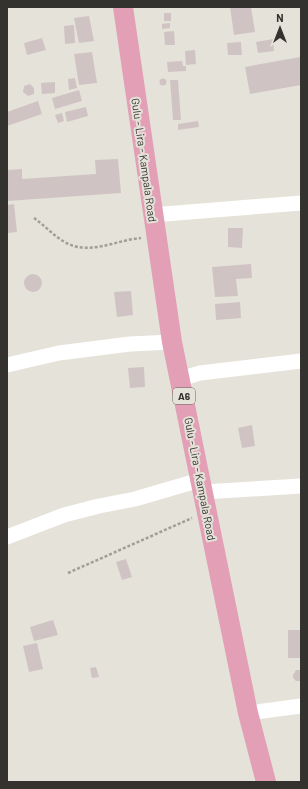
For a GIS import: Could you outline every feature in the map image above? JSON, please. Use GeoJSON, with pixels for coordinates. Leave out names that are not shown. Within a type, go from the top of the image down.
{"type":"FeatureCollection","features":[{"type":"Feature","properties":{"kind":"main road","name":"Gulu - Lira - Kampala Road"},"geometry":{"type":"LineString","coordinates":[[123,7],[155,237],[172,342],[248,714],[266,782]]}},
{"type":"Feature","properties":{"kind":"street"},"geometry":{"type":"LineString","coordinates":[[152,215],[301,203]]}},
{"type":"Feature","properties":{"kind":"street"},"geometry":{"type":"LineString","coordinates":[[7,365],[58,353],[130,344],[172,342]]}},
{"type":"Feature","properties":{"kind":"street"},"geometry":{"type":"LineString","coordinates":[[180,379],[200,373],[301,361]]}},
{"type":"Feature","properties":{"kind":"street"},"geometry":{"type":"LineString","coordinates":[[7,537],[64,515],[135,499],[301,486]]}},
{"type":"Feature","properties":{"kind":"street"},"geometry":{"type":"LineString","coordinates":[[248,714],[301,706]]}},
{"type":"Feature","properties":{"kind":"path"},"geometry":{"type":"LineString","coordinates":[[34,218],[65,242],[79,248],[100,247],[127,239],[155,237]]}},
{"type":"Feature","properties":{"kind":"path"},"geometry":{"type":"LineString","coordinates":[[68,573],[203,494]]}},
{"type":"Feature","properties":{"kind":"building"},"geometry":{"type":"Polygon","coordinates":[[[230,7],[251,7],[255,32],[234,35],[230,7]]]}},
{"type":"Feature","properties":{"kind":"building"},"geometry":{"type":"Polygon","coordinates":[[[164,13],[171,13],[171,21],[164,21],[164,13]]]}},
{"type":"Feature","properties":{"kind":"building"},"geometry":{"type":"Polygon","coordinates":[[[89,16],[94,41],[79,43],[74,18],[89,16]]]}},
{"type":"Feature","properties":{"kind":"building"},"geometry":{"type":"Polygon","coordinates":[[[170,23],[170,28],[162,29],[162,24],[170,23]]]}},
{"type":"Feature","properties":{"kind":"building"},"geometry":{"type":"Polygon","coordinates":[[[74,25],[75,43],[65,44],[64,26],[74,25]]]}},
{"type":"Feature","properties":{"kind":"building"},"geometry":{"type":"Polygon","coordinates":[[[174,31],[175,45],[165,45],[164,32],[174,31]]]}},
{"type":"Feature","properties":{"kind":"building"},"geometry":{"type":"Polygon","coordinates":[[[42,38],[46,50],[27,55],[24,43],[42,38]]]}},
{"type":"Feature","properties":{"kind":"building"},"geometry":{"type":"Polygon","coordinates":[[[273,39],[274,51],[258,53],[256,42],[273,39]]]}},
{"type":"Feature","properties":{"kind":"building"},"geometry":{"type":"Polygon","coordinates":[[[241,42],[242,55],[228,55],[227,43],[241,42]]]}},
{"type":"Feature","properties":{"kind":"building"},"geometry":{"type":"Polygon","coordinates":[[[195,50],[196,64],[186,65],[185,51],[195,50]]]}},
{"type":"Feature","properties":{"kind":"building"},"geometry":{"type":"Polygon","coordinates":[[[92,52],[97,83],[79,85],[74,54],[92,52]]]}},
{"type":"Feature","properties":{"kind":"building"},"geometry":{"type":"Polygon","coordinates":[[[300,57],[301,85],[250,94],[245,67],[300,57]]]}},
{"type":"Feature","properties":{"kind":"building"},"geometry":{"type":"Polygon","coordinates":[[[182,61],[183,66],[186,66],[186,71],[168,72],[167,62],[182,61]]]}},
{"type":"Feature","properties":{"kind":"building"},"geometry":{"type":"Polygon","coordinates":[[[75,78],[77,88],[69,90],[68,79],[75,78]]]}},
{"type":"Feature","properties":{"kind":"building"},"geometry":{"type":"Polygon","coordinates":[[[163,78],[166,79],[166,85],[163,86],[160,85],[159,82],[160,79],[163,78]]]}},
{"type":"Feature","properties":{"kind":"building"},"geometry":{"type":"Polygon","coordinates":[[[170,80],[178,80],[181,120],[173,120],[170,80]]]}},
{"type":"Feature","properties":{"kind":"building"},"geometry":{"type":"Polygon","coordinates":[[[55,82],[55,93],[42,94],[41,83],[55,82]]]}},
{"type":"Feature","properties":{"kind":"building"},"geometry":{"type":"Polygon","coordinates":[[[30,84],[34,88],[34,94],[28,96],[23,92],[24,86],[30,84]]]}},
{"type":"Feature","properties":{"kind":"building"},"geometry":{"type":"Polygon","coordinates":[[[79,90],[82,101],[55,109],[52,98],[79,90]]]}},
{"type":"Feature","properties":{"kind":"building"},"geometry":{"type":"Polygon","coordinates":[[[38,101],[42,114],[7,126],[7,112],[38,101]]]}},
{"type":"Feature","properties":{"kind":"building"},"geometry":{"type":"Polygon","coordinates":[[[86,107],[88,116],[67,122],[65,112],[86,107]]]}},
{"type":"Feature","properties":{"kind":"building"},"geometry":{"type":"Polygon","coordinates":[[[62,113],[64,121],[58,123],[55,115],[62,113]]]}},
{"type":"Feature","properties":{"kind":"building"},"geometry":{"type":"Polygon","coordinates":[[[198,121],[199,127],[178,130],[178,124],[198,121]]]}},
{"type":"Feature","properties":{"kind":"building"},"geometry":{"type":"Polygon","coordinates":[[[118,159],[121,193],[7,201],[7,170],[22,169],[22,179],[96,174],[95,160],[118,159]]]}},
{"type":"Feature","properties":{"kind":"building"},"geometry":{"type":"Polygon","coordinates":[[[14,204],[17,232],[7,233],[7,205],[14,204]]]}},
{"type":"Feature","properties":{"kind":"building"},"geometry":{"type":"Polygon","coordinates":[[[228,228],[243,228],[242,248],[228,247],[228,228]]]}},
{"type":"Feature","properties":{"kind":"building"},"geometry":{"type":"Polygon","coordinates":[[[251,264],[252,278],[236,279],[238,296],[215,297],[212,267],[251,264]]]}},
{"type":"Feature","properties":{"kind":"building"},"geometry":{"type":"Polygon","coordinates":[[[33,274],[39,277],[42,283],[39,289],[33,292],[27,289],[24,283],[27,277],[33,274]]]}},
{"type":"Feature","properties":{"kind":"building"},"geometry":{"type":"Polygon","coordinates":[[[131,291],[133,315],[117,317],[114,292],[131,291]]]}},
{"type":"Feature","properties":{"kind":"building"},"geometry":{"type":"Polygon","coordinates":[[[240,302],[241,318],[216,320],[215,304],[240,302]]]}},
{"type":"Feature","properties":{"kind":"building"},"geometry":{"type":"Polygon","coordinates":[[[144,367],[145,387],[130,388],[128,368],[144,367]]]}},
{"type":"Feature","properties":{"kind":"building"},"geometry":{"type":"Polygon","coordinates":[[[252,425],[255,446],[242,448],[238,428],[252,425]]]}},
{"type":"Feature","properties":{"kind":"building"},"geometry":{"type":"Polygon","coordinates":[[[126,559],[132,577],[122,580],[116,562],[126,559]]]}},
{"type":"Feature","properties":{"kind":"building"},"geometry":{"type":"Polygon","coordinates":[[[53,620],[58,635],[34,641],[30,627],[53,620]]]}},
{"type":"Feature","properties":{"kind":"building"},"geometry":{"type":"Polygon","coordinates":[[[288,630],[301,630],[301,658],[288,658],[288,630]]]}},
{"type":"Feature","properties":{"kind":"building"},"geometry":{"type":"Polygon","coordinates":[[[37,643],[43,669],[29,672],[23,646],[37,643]]]}},
{"type":"Feature","properties":{"kind":"building"},"geometry":{"type":"Polygon","coordinates":[[[96,667],[99,677],[92,678],[90,668],[96,667]]]}},
{"type":"Feature","properties":{"kind":"building"},"geometry":{"type":"Polygon","coordinates":[[[296,670],[301,670],[301,681],[296,681],[293,678],[296,670]]]}}]}
